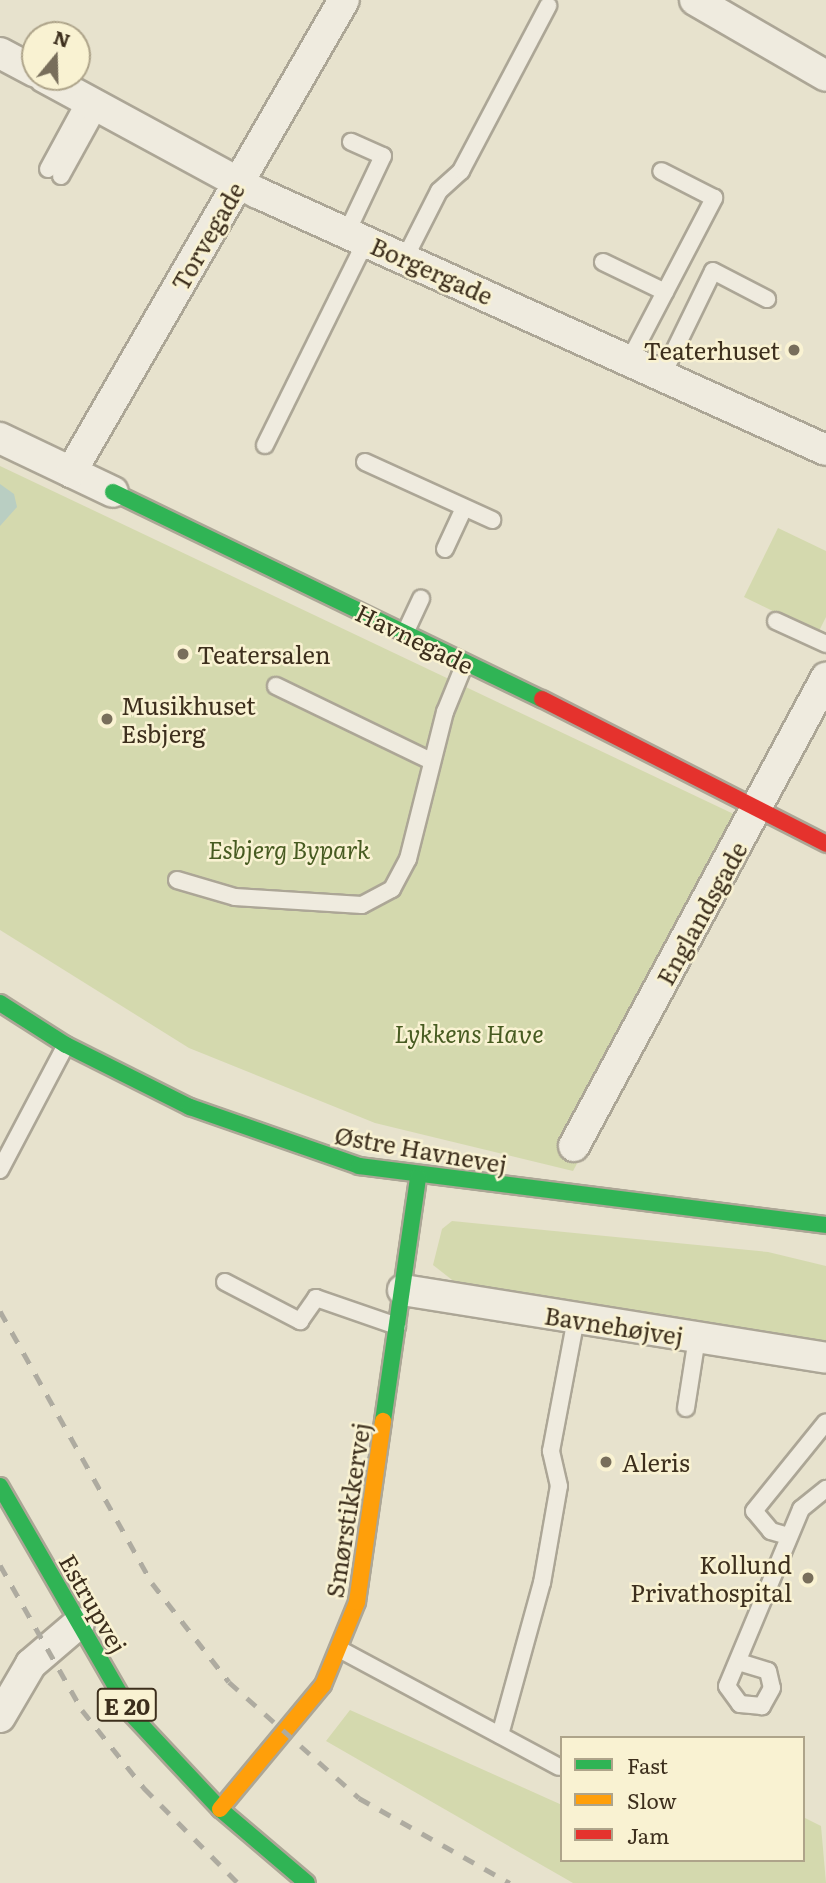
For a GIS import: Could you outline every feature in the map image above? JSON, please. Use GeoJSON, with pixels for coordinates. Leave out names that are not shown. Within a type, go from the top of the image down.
{"type":"FeatureCollection","features":[{"type":"Feature","properties":{"kind":"street","name":"Torvegade"},"geometry":{"type":"LineString","coordinates":[[71,472],[248,187],[344,0]]}},
{"type":"Feature","properties":{"kind":"street"},"geometry":{"type":"LineString","coordinates":[[695,0],[826,76]]}},
{"type":"Feature","properties":{"kind":"street"},"geometry":{"type":"LineString","coordinates":[[0,53],[21,64]]}},
{"type":"Feature","properties":{"kind":"street","name":"Borgergade"},"geometry":{"type":"LineString","coordinates":[[70,91],[248,187],[826,450]]}},
{"type":"Feature","properties":{"kind":"street","name":"Havnegade"},"geometry":{"type":"LineString","coordinates":[[0,438],[760,805],[826,844]]}},
{"type":"Feature","properties":{"kind":"street","name":"Englandsgade"},"geometry":{"type":"LineString","coordinates":[[574,1146],[826,678]]}},
{"type":"Feature","properties":{"kind":"street","name":"Østre Havnevej"},"geometry":{"type":"LineString","coordinates":[[0,1003],[66,1045],[190,1107],[300,1150],[418,1177],[826,1224]]}},
{"type":"Feature","properties":{"kind":"street","name":"Smørstikkervej"},"geometry":{"type":"LineString","coordinates":[[220,1809],[323,1685],[341,1650],[357,1602],[418,1177]]}},
{"type":"Feature","properties":{"kind":"street","name":"Bavnehøjvej"},"geometry":{"type":"LineString","coordinates":[[403,1290],[576,1320],[826,1358]]}},
{"type":"Feature","properties":{"kind":"street","name":"Estrupvej"},"geometry":{"type":"LineString","coordinates":[[0,1486],[132,1715],[220,1809],[307,1883]]}},
{"type":"Feature","properties":{"kind":"street"},"geometry":{"type":"LineString","coordinates":[[0,1717],[31,1664],[79,1623]]}},
{"type":"Feature","properties":{"kind":"lane"},"geometry":{"type":"LineString","coordinates":[[405,258],[439,191],[461,172],[548,6]]}},
{"type":"Feature","properties":{"kind":"lane"},"geometry":{"type":"LineString","coordinates":[[54,173],[92,103]]}},
{"type":"Feature","properties":{"kind":"lane"},"geometry":{"type":"LineString","coordinates":[[265,445],[357,236],[383,156],[351,142]]}},
{"type":"Feature","properties":{"kind":"lane"},"geometry":{"type":"LineString","coordinates":[[630,359],[714,198],[661,170]]}},
{"type":"Feature","properties":{"kind":"lane"},"geometry":{"type":"LineString","coordinates":[[603,262],[665,292]]}},
{"type":"Feature","properties":{"kind":"lane"},"geometry":{"type":"LineString","coordinates":[[663,374],[713,271],[767,299]]}},
{"type":"Feature","properties":{"kind":"lane"},"geometry":{"type":"LineString","coordinates":[[365,461],[492,520]]}},
{"type":"Feature","properties":{"kind":"lane"},"geometry":{"type":"LineString","coordinates":[[445,549],[464,508]]}},
{"type":"Feature","properties":{"kind":"lane"},"geometry":{"type":"LineString","coordinates":[[405,633],[421,598]]}},
{"type":"Feature","properties":{"kind":"lane"},"geometry":{"type":"LineString","coordinates":[[776,621],[826,644]]}},
{"type":"Feature","properties":{"kind":"lane"},"geometry":{"type":"LineString","coordinates":[[177,880],[235,897],[362,905],[392,889],[408,859],[432,761],[465,662]]}},
{"type":"Feature","properties":{"kind":"lane"},"geometry":{"type":"LineString","coordinates":[[276,687],[432,761]]}},
{"type":"Feature","properties":{"kind":"lane"},"geometry":{"type":"LineString","coordinates":[[0,1170],[66,1045]]}},
{"type":"Feature","properties":{"kind":"lane"},"geometry":{"type":"LineString","coordinates":[[225,1282],[300,1321],[316,1298],[397,1326]]}},
{"type":"Feature","properties":{"kind":"lane"},"geometry":{"type":"LineString","coordinates":[[500,1735],[544,1571],[559,1486],[551,1451],[576,1320]]}},
{"type":"Feature","properties":{"kind":"lane"},"geometry":{"type":"LineString","coordinates":[[686,1408],[697,1338]]}},
{"type":"Feature","properties":{"kind":"lane"},"geometry":{"type":"LineString","coordinates":[[788,1536],[771,1531],[754,1511],[826,1422]]}},
{"type":"Feature","properties":{"kind":"lane"},"geometry":{"type":"LineString","coordinates":[[742,1663],[788,1536],[801,1509],[826,1489]]}},
{"type":"Feature","properties":{"kind":"lane"},"geometry":{"type":"LineString","coordinates":[[341,1650],[559,1767]]}},
{"type":"Feature","properties":{"kind":"green space","name":"Esbjerg Bypark"},"geometry":{"type":"Polygon","coordinates":[[[0,466],[761,827],[573,1171],[375,1123],[189,1048],[0,930],[0,466]]]}},
{"type":"Feature","properties":{"kind":"green space"},"geometry":{"type":"Polygon","coordinates":[[[778,528],[826,551],[826,617],[818,633],[744,597],[778,528]]]}},
{"type":"Feature","properties":{"kind":"green space"},"geometry":{"type":"Polygon","coordinates":[[[452,1221],[768,1252],[826,1266],[826,1344],[456,1283],[433,1265],[442,1229],[452,1221]]]}},
{"type":"Feature","properties":{"kind":"green space"},"geometry":{"type":"Polygon","coordinates":[[[350,1710],[560,1804],[560,1862],[805,1862],[805,1818],[821,1826],[826,1883],[573,1883],[326,1741],[350,1710]]]}},
{"type":"Feature","properties":{"kind":"shaded area"},"geometry":{"type":"Polygon","coordinates":[[[0,484],[14,494],[17,507],[0,526],[0,484]]]}},
{"type":"Feature","properties":{"kind":"railway"},"geometry":{"type":"LineString","coordinates":[[0,1311],[152,1583],[229,1682],[359,1798],[510,1883]]}},
{"type":"Feature","properties":{"kind":"railway"},"geometry":{"type":"LineString","coordinates":[[0,1565],[82,1710],[144,1788],[238,1883]]}},
{"type":"Feature","properties":{"kind":"traffic: fast"},"geometry":{"type":"LineString","coordinates":[[113,492],[542,699]]}},
{"type":"Feature","properties":{"kind":"traffic: fast"},"geometry":{"type":"LineString","coordinates":[[0,1003],[66,1045],[190,1107],[359,1166],[826,1225]]}},
{"type":"Feature","properties":{"kind":"traffic: fast"},"geometry":{"type":"LineString","coordinates":[[383,1421],[418,1177]]}},
{"type":"Feature","properties":{"kind":"traffic: fast"},"geometry":{"type":"LineString","coordinates":[[0,1486],[132,1715],[220,1809],[307,1883]]}},
{"type":"Feature","properties":{"kind":"traffic: slow"},"geometry":{"type":"LineString","coordinates":[[220,1809],[323,1685],[357,1602],[383,1421]]}},
{"type":"Feature","properties":{"kind":"traffic: jam"},"geometry":{"type":"LineString","coordinates":[[542,699],[826,844]]}},
{"type":"Feature","properties":{"kind":"place","name":"Teaterhuset"},"geometry":{"type":"Point","coordinates":[794,350]}},
{"type":"Feature","properties":{"kind":"place","name":"Teatersalen"},"geometry":{"type":"Point","coordinates":[183,654]}},
{"type":"Feature","properties":{"kind":"place","name":"Musikhuset Esbjerg"},"geometry":{"type":"Point","coordinates":[107,719]}},
{"type":"Feature","properties":{"kind":"place","name":"Aleris"},"geometry":{"type":"Point","coordinates":[606,1462]}},
{"type":"Feature","properties":{"kind":"place","name":"Kollund Privathospital"},"geometry":{"type":"Point","coordinates":[808,1578]}},
{"type":"Feature","properties":{"kind":"park label","name":"Lykkens Have"},"geometry":{"type":"Point","coordinates":[469,1033]}}]}
